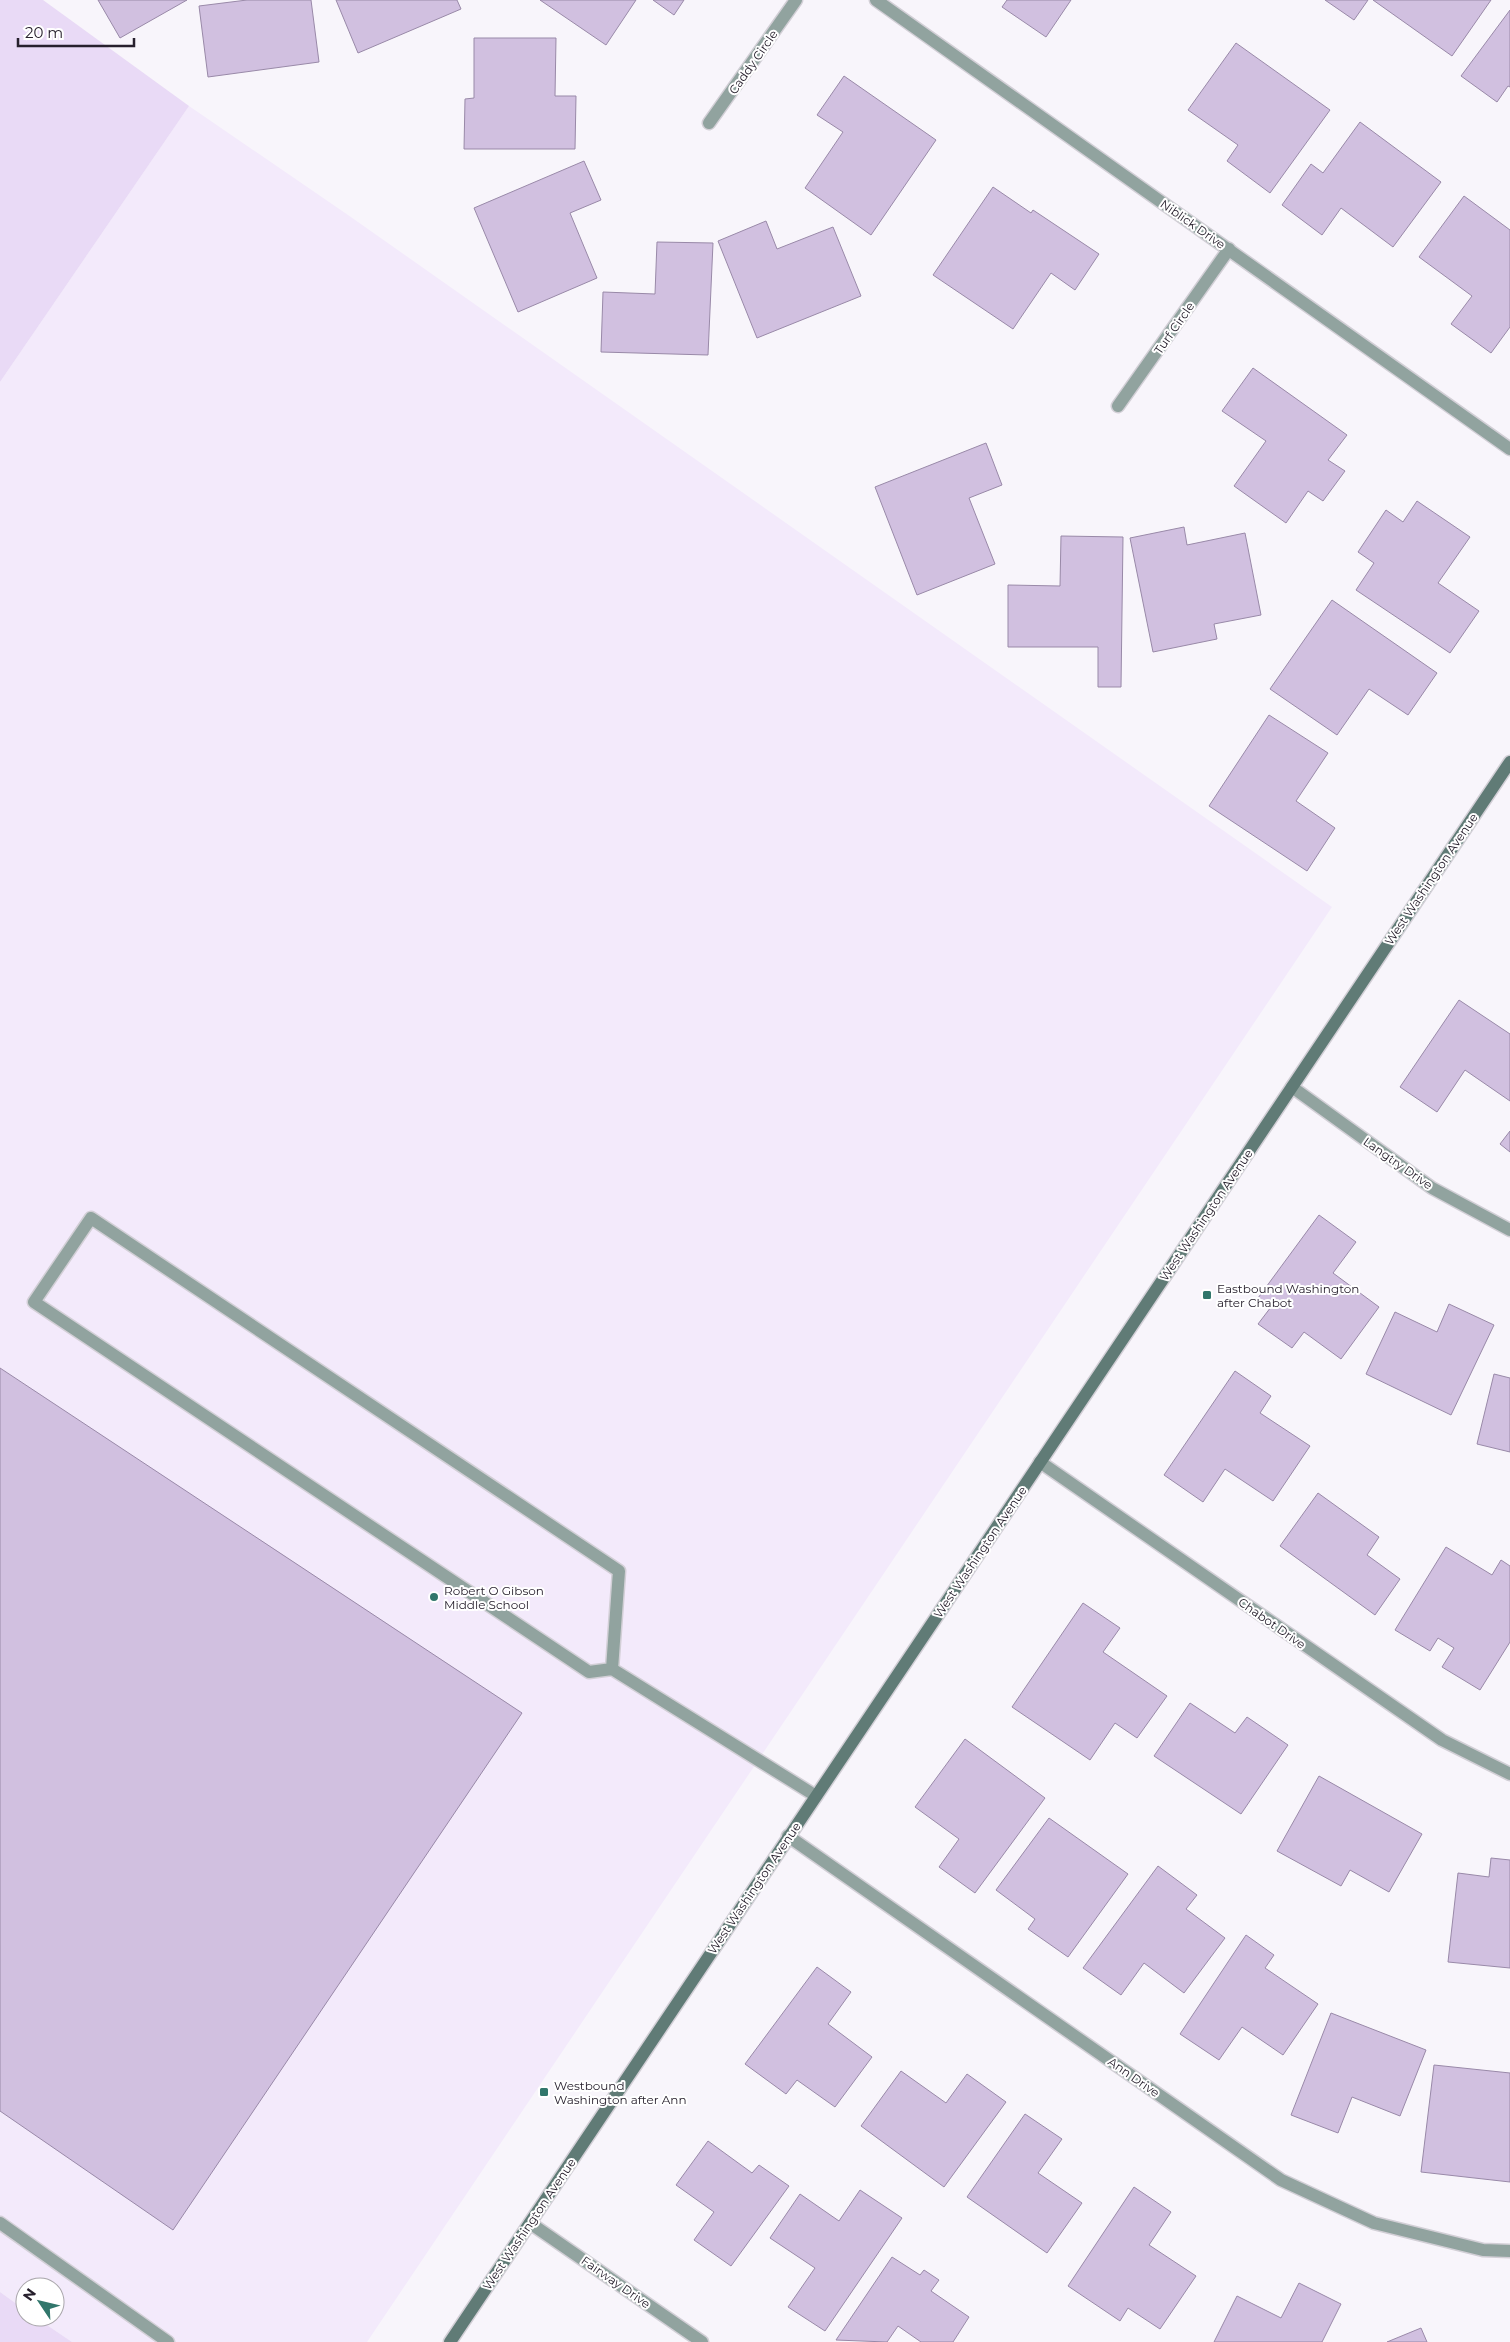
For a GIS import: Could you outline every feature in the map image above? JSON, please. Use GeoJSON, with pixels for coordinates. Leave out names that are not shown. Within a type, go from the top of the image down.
{"type":"FeatureCollection","features":[{"type":"Feature","properties":{"kind":"main road","name":"West Washington Avenue"},"geometry":{"type":"LineString","coordinates":[[450,2342],[1510,762]]}},
{"type":"Feature","properties":{"kind":"street","name":"Caddy Circle"},"geometry":{"type":"LineString","coordinates":[[709,123],[796,0]]}},
{"type":"Feature","properties":{"kind":"street","name":"Niblick Drive"},"geometry":{"type":"LineString","coordinates":[[876,0],[1510,448]]}},
{"type":"Feature","properties":{"kind":"street","name":"Turf Circle"},"geometry":{"type":"LineString","coordinates":[[1118,406],[1229,249]]}},
{"type":"Feature","properties":{"kind":"street","name":"Langtry Drive"},"geometry":{"type":"LineString","coordinates":[[1292,1087],[1432,1188],[1510,1230]]}},
{"type":"Feature","properties":{"kind":"street"},"geometry":{"type":"LineString","coordinates":[[612,1669],[619,1571],[91,1218],[34,1302],[588,1672],[612,1669],[816,1796]]}},
{"type":"Feature","properties":{"kind":"street","name":"Chabot Drive"},"geometry":{"type":"LineString","coordinates":[[1040,1462],[1442,1740],[1510,1774]]}},
{"type":"Feature","properties":{"kind":"street","name":"Ann Drive"},"geometry":{"type":"LineString","coordinates":[[788,1836],[1282,2180],[1374,2223],[1483,2250],[1510,2251]]}},
{"type":"Feature","properties":{"kind":"street"},"geometry":{"type":"LineString","coordinates":[[0,2223],[168,2342]]}},
{"type":"Feature","properties":{"kind":"street","name":"Fairway Drive"},"geometry":{"type":"LineString","coordinates":[[530,2223],[702,2342]]}},
{"type":"Feature","properties":{"kind":"shaded area"},"geometry":{"type":"Polygon","coordinates":[[[0,0],[43,0],[189,106],[0,382],[0,0]]]}},
{"type":"Feature","properties":{"kind":"shaded area","name":"Robert O Gibson Middle School"},"geometry":{"type":"Polygon","coordinates":[[[189,106],[348,215],[1332,907],[367,2342],[72,2342],[50,2327],[65,2327],[65,2277],[15,2277],[15,2303],[0,2292],[0,382],[189,106]]]}},
{"type":"Feature","properties":{"kind":"shaded area"},"geometry":{"type":"Polygon","coordinates":[[[0,2292],[15,2303],[15,2327],[50,2327],[72,2342],[0,2342],[0,2292]]]}},
{"type":"Feature","properties":{"kind":"building"},"geometry":{"type":"Polygon","coordinates":[[[98,0],[187,0],[120,38],[98,0]]]}},
{"type":"Feature","properties":{"kind":"building"},"geometry":{"type":"Polygon","coordinates":[[[247,0],[311,0],[319,62],[208,77],[199,6],[247,0]]]}},
{"type":"Feature","properties":{"kind":"building"},"geometry":{"type":"Polygon","coordinates":[[[336,0],[457,0],[461,9],[358,53],[336,0]]]}},
{"type":"Feature","properties":{"kind":"building"},"geometry":{"type":"Polygon","coordinates":[[[540,0],[636,0],[606,45],[540,0]]]}},
{"type":"Feature","properties":{"kind":"building"},"geometry":{"type":"Polygon","coordinates":[[[653,0],[684,0],[674,15],[653,0]]]}},
{"type":"Feature","properties":{"kind":"building"},"geometry":{"type":"Polygon","coordinates":[[[1007,0],[1071,0],[1046,37],[1002,7],[1007,0]]]}},
{"type":"Feature","properties":{"kind":"building"},"geometry":{"type":"Polygon","coordinates":[[[1325,0],[1368,0],[1354,20],[1325,0]]]}},
{"type":"Feature","properties":{"kind":"building"},"geometry":{"type":"Polygon","coordinates":[[[1373,0],[1491,0],[1452,56],[1373,0]]]}},
{"type":"Feature","properties":{"kind":"building"},"geometry":{"type":"Polygon","coordinates":[[[1510,10],[1510,87],[1508,86],[1497,102],[1461,76],[1510,10]]]}},
{"type":"Feature","properties":{"kind":"building"},"geometry":{"type":"Polygon","coordinates":[[[474,38],[556,38],[555,96],[576,96],[575,149],[464,149],[465,99],[474,98],[474,38]]]}},
{"type":"Feature","properties":{"kind":"building"},"geometry":{"type":"Polygon","coordinates":[[[1236,43],[1330,110],[1270,193],[1227,161],[1238,145],[1188,110],[1236,43]]]}},
{"type":"Feature","properties":{"kind":"building"},"geometry":{"type":"Polygon","coordinates":[[[844,76],[936,140],[871,235],[805,188],[843,132],[817,115],[844,76]]]}},
{"type":"Feature","properties":{"kind":"building"},"geometry":{"type":"Polygon","coordinates":[[[1360,122],[1441,182],[1393,247],[1341,208],[1322,235],[1282,205],[1311,164],[1323,173],[1360,122]]]}},
{"type":"Feature","properties":{"kind":"building"},"geometry":{"type":"Polygon","coordinates":[[[584,161],[601,200],[570,213],[597,278],[518,312],[474,208],[584,161]]]}},
{"type":"Feature","properties":{"kind":"building"},"geometry":{"type":"Polygon","coordinates":[[[993,187],[1031,213],[1033,210],[1099,254],[1075,290],[1051,273],[1013,329],[933,275],[993,187]]]}},
{"type":"Feature","properties":{"kind":"building"},"geometry":{"type":"Polygon","coordinates":[[[1464,196],[1510,230],[1510,327],[1491,353],[1451,324],[1472,296],[1419,257],[1464,196]]]}},
{"type":"Feature","properties":{"kind":"building"},"geometry":{"type":"Polygon","coordinates":[[[766,221],[777,249],[833,227],[861,296],[757,338],[718,241],[766,221]]]}},
{"type":"Feature","properties":{"kind":"building"},"geometry":{"type":"Polygon","coordinates":[[[657,242],[713,243],[708,355],[601,352],[603,292],[655,294],[657,242]]]}},
{"type":"Feature","properties":{"kind":"building"},"geometry":{"type":"Polygon","coordinates":[[[1253,368],[1347,435],[1328,460],[1345,471],[1323,501],[1308,491],[1286,523],[1234,486],[1266,441],[1222,411],[1253,368]]]}},
{"type":"Feature","properties":{"kind":"building"},"geometry":{"type":"Polygon","coordinates":[[[986,443],[1002,485],[969,498],[995,564],[917,595],[875,487],[986,443]]]}},
{"type":"Feature","properties":{"kind":"building"},"geometry":{"type":"Polygon","coordinates":[[[1417,501],[1470,537],[1438,583],[1479,611],[1450,653],[1356,590],[1374,563],[1358,552],[1386,510],[1403,522],[1417,501]]]}},
{"type":"Feature","properties":{"kind":"building"},"geometry":{"type":"Polygon","coordinates":[[[1184,527],[1187,545],[1245,533],[1261,615],[1214,624],[1217,639],[1153,652],[1130,538],[1184,527]]]}},
{"type":"Feature","properties":{"kind":"building"},"geometry":{"type":"Polygon","coordinates":[[[1061,536],[1123,537],[1121,687],[1098,687],[1098,647],[1008,647],[1008,585],[1060,586],[1061,536]]]}},
{"type":"Feature","properties":{"kind":"building"},"geometry":{"type":"Polygon","coordinates":[[[1332,600],[1437,673],[1408,715],[1369,689],[1337,735],[1270,689],[1332,600]]]}},
{"type":"Feature","properties":{"kind":"building"},"geometry":{"type":"Polygon","coordinates":[[[1269,715],[1328,753],[1296,801],[1335,828],[1307,871],[1209,806],[1269,715]]]}},
{"type":"Feature","properties":{"kind":"building"},"geometry":{"type":"Polygon","coordinates":[[[1459,1000],[1510,1034],[1510,1101],[1465,1070],[1437,1112],[1400,1087],[1459,1000]]]}},
{"type":"Feature","properties":{"kind":"building"},"geometry":{"type":"Polygon","coordinates":[[[1510,1131],[1510,1152],[1500,1144],[1510,1131]]]}},
{"type":"Feature","properties":{"kind":"building"},"geometry":{"type":"Polygon","coordinates":[[[1319,1215],[1356,1242],[1333,1273],[1379,1307],[1341,1359],[1304,1332],[1292,1348],[1258,1324],[1271,1307],[1258,1298],[1319,1215]]]}},
{"type":"Feature","properties":{"kind":"building"},"geometry":{"type":"Polygon","coordinates":[[[1449,1304],[1494,1325],[1451,1415],[1366,1374],[1395,1312],[1437,1332],[1449,1304]]]}},
{"type":"Feature","properties":{"kind":"building"},"geometry":{"type":"Polygon","coordinates":[[[0,1368],[522,1713],[173,2230],[0,2111],[0,1368]]]}},
{"type":"Feature","properties":{"kind":"building"},"geometry":{"type":"Polygon","coordinates":[[[1235,1371],[1271,1396],[1260,1413],[1310,1446],[1273,1501],[1225,1469],[1203,1502],[1164,1475],[1235,1371]]]}},
{"type":"Feature","properties":{"kind":"building"},"geometry":{"type":"Polygon","coordinates":[[[1494,1374],[1510,1378],[1510,1452],[1477,1444],[1494,1374]]]}},
{"type":"Feature","properties":{"kind":"building"},"geometry":{"type":"Polygon","coordinates":[[[1318,1493],[1379,1537],[1367,1555],[1400,1579],[1375,1615],[1280,1546],[1318,1493]]]}},
{"type":"Feature","properties":{"kind":"building"},"geometry":{"type":"Polygon","coordinates":[[[1446,1547],[1492,1575],[1501,1560],[1510,1566],[1510,1642],[1480,1690],[1442,1667],[1454,1648],[1438,1638],[1430,1651],[1395,1630],[1446,1547]]]}},
{"type":"Feature","properties":{"kind":"building"},"geometry":{"type":"Polygon","coordinates":[[[1083,1603],[1120,1628],[1103,1652],[1167,1696],[1137,1738],[1115,1723],[1090,1760],[1012,1707],[1083,1603]]]}},
{"type":"Feature","properties":{"kind":"building"},"geometry":{"type":"Polygon","coordinates":[[[1190,1703],[1235,1733],[1247,1717],[1288,1745],[1241,1814],[1154,1756],[1190,1703]]]}},
{"type":"Feature","properties":{"kind":"building"},"geometry":{"type":"Polygon","coordinates":[[[965,1739],[1045,1798],[975,1893],[939,1867],[959,1839],[915,1807],[965,1739]]]}},
{"type":"Feature","properties":{"kind":"building"},"geometry":{"type":"Polygon","coordinates":[[[1319,1776],[1422,1834],[1389,1892],[1350,1870],[1341,1886],[1277,1851],[1319,1776]]]}},
{"type":"Feature","properties":{"kind":"building"},"geometry":{"type":"Polygon","coordinates":[[[1049,1818],[1128,1874],[1068,1957],[1028,1929],[1035,1919],[996,1890],[1049,1818]]]}},
{"type":"Feature","properties":{"kind":"building"},"geometry":{"type":"Polygon","coordinates":[[[1491,1858],[1510,1860],[1510,1968],[1448,1962],[1458,1873],[1489,1877],[1491,1858]]]}},
{"type":"Feature","properties":{"kind":"building"},"geometry":{"type":"Polygon","coordinates":[[[1158,1866],[1197,1895],[1186,1909],[1225,1938],[1184,1993],[1144,1963],[1121,1995],[1083,1968],[1158,1866]]]}},
{"type":"Feature","properties":{"kind":"building"},"geometry":{"type":"Polygon","coordinates":[[[1246,1935],[1274,1955],[1265,1968],[1318,2004],[1283,2055],[1242,2027],[1219,2060],[1180,2034],[1246,1935]]]}},
{"type":"Feature","properties":{"kind":"building"},"geometry":{"type":"Polygon","coordinates":[[[817,1967],[851,1992],[828,2024],[872,2057],[835,2107],[797,2080],[786,2094],[745,2064],[817,1967]]]}},
{"type":"Feature","properties":{"kind":"building"},"geometry":{"type":"Polygon","coordinates":[[[1331,2013],[1426,2050],[1400,2116],[1352,2097],[1338,2133],[1291,2115],[1331,2013]]]}},
{"type":"Feature","properties":{"kind":"building"},"geometry":{"type":"Polygon","coordinates":[[[1434,2065],[1510,2073],[1510,2182],[1421,2172],[1434,2065]]]}},
{"type":"Feature","properties":{"kind":"building"},"geometry":{"type":"Polygon","coordinates":[[[901,2071],[946,2103],[967,2074],[1006,2102],[944,2187],[861,2126],[901,2071]]]}},
{"type":"Feature","properties":{"kind":"building"},"geometry":{"type":"Polygon","coordinates":[[[1025,2114],[1062,2139],[1038,2173],[1082,2203],[1047,2253],[967,2197],[1025,2114]]]}},
{"type":"Feature","properties":{"kind":"building"},"geometry":{"type":"Polygon","coordinates":[[[708,2141],[752,2173],[759,2165],[789,2186],[731,2266],[694,2240],[714,2212],[676,2185],[708,2141]]]}},
{"type":"Feature","properties":{"kind":"building"},"geometry":{"type":"Polygon","coordinates":[[[1134,2187],[1171,2212],[1149,2245],[1196,2276],[1160,2329],[1128,2308],[1120,2321],[1068,2286],[1134,2187]]]}},
{"type":"Feature","properties":{"kind":"building"},"geometry":{"type":"Polygon","coordinates":[[[860,2190],[902,2218],[825,2331],[788,2307],[815,2268],[770,2238],[800,2194],[839,2221],[860,2190]]]}},
{"type":"Feature","properties":{"kind":"building"},"geometry":{"type":"Polygon","coordinates":[[[892,2257],[920,2275],[924,2270],[939,2280],[931,2291],[969,2317],[953,2342],[921,2342],[898,2326],[887,2342],[836,2340],[892,2257]]]}},
{"type":"Feature","properties":{"kind":"building"},"geometry":{"type":"Polygon","coordinates":[[[1299,2283],[1341,2304],[1322,2342],[1214,2342],[1237,2296],[1281,2318],[1299,2283]]]}},
{"type":"Feature","properties":{"kind":"building"},"geometry":{"type":"Polygon","coordinates":[[[1421,2328],[1427,2342],[1387,2342],[1421,2328]]]}},
{"type":"Feature","properties":{"kind":"place","name":"Eastbound Washington after Chabot"},"geometry":{"type":"Point","coordinates":[1207,1295]}},
{"type":"Feature","properties":{"kind":"place","name":"Robert O Gibson Middle School"},"geometry":{"type":"Point","coordinates":[434,1597]}},
{"type":"Feature","properties":{"kind":"place","name":"Westbound Washington after Ann"},"geometry":{"type":"Point","coordinates":[544,2092]}}]}
